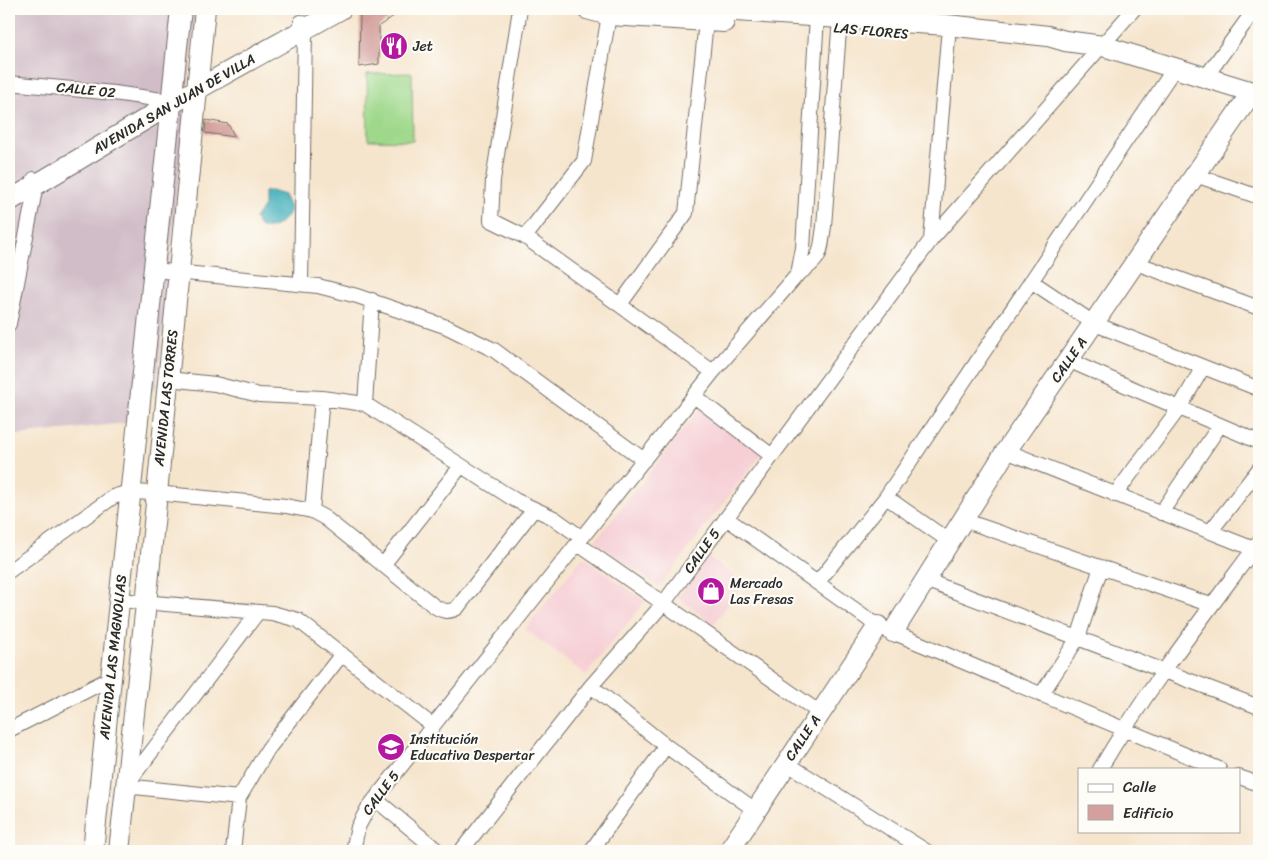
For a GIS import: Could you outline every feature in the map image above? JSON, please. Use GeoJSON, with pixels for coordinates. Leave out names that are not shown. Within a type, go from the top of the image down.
{"type":"FeatureCollection","features":[{"type":"Feature","properties":{"kind":"street","name":"AVENIDA LAS TORRES"},"geometry":{"type":"LineString","coordinates":[[129,492],[154,270],[168,99],[181,9]]}},
{"type":"Feature","properties":{"kind":"street","name":"AVENIDA LAS TORRES"},"geometry":{"type":"LineString","coordinates":[[119,851],[146,604],[205,9]]}},
{"type":"Feature","properties":{"kind":"street","name":"AVENIDA SAN JUAN DE VILLA"},"geometry":{"type":"LineString","coordinates":[[303,26],[324,9]]}},
{"type":"Feature","properties":{"kind":"street","name":"AVENIDA SAN JUAN DE VILLA"},"geometry":{"type":"LineString","coordinates":[[9,201],[35,181],[168,99],[303,26],[341,9]]}},
{"type":"Feature","properties":{"kind":"street"},"geometry":{"type":"LineString","coordinates":[[520,9],[493,180],[491,220],[525,237],[621,303],[713,372]]}},
{"type":"Feature","properties":{"kind":"street","name":"LAS FLORES"},"geometry":{"type":"LineString","coordinates":[[587,9],[609,15],[706,13],[739,10],[816,22]]}},
{"type":"Feature","properties":{"kind":"street","name":"CALLE 5"},"geometry":{"type":"LineString","coordinates":[[461,851],[591,686],[663,604],[931,240],[1134,9]]}},
{"type":"Feature","properties":{"kind":"street"},"geometry":{"type":"LineString","coordinates":[[1205,78],[1256,9]]}},
{"type":"Feature","properties":{"kind":"street"},"geometry":{"type":"LineString","coordinates":[[621,303],[686,213],[706,13]]}},
{"type":"Feature","properties":{"kind":"street","name":"LAS FLORES"},"geometry":{"type":"LineString","coordinates":[[706,13],[816,22],[994,30],[1048,36],[1065,41],[1103,46],[1256,93]]}},
{"type":"Feature","properties":{"kind":"street"},"geometry":{"type":"LineString","coordinates":[[525,237],[584,161],[609,15]]}},
{"type":"Feature","properties":{"kind":"street"},"geometry":{"type":"LineString","coordinates":[[798,274],[803,248],[816,22]]}},
{"type":"Feature","properties":{"kind":"street","name":"LAS FLORES"},"geometry":{"type":"LineString","coordinates":[[840,23],[948,38],[1050,45],[1065,41]]}},
{"type":"Feature","properties":{"kind":"street","name":"CALLE 5"},"geometry":{"type":"LineString","coordinates":[[353,851],[358,827],[375,799],[713,372],[798,274],[815,264],[821,250],[840,23]]}},
{"type":"Feature","properties":{"kind":"street"},"geometry":{"type":"LineString","coordinates":[[301,283],[303,26]]}},
{"type":"Feature","properties":{"kind":"street"},"geometry":{"type":"LineString","coordinates":[[931,240],[948,38]]}},
{"type":"Feature","properties":{"kind":"street"},"geometry":{"type":"LineString","coordinates":[[818,582],[886,497],[1174,68]]}},
{"type":"Feature","properties":{"kind":"street","name":"CALLE 02"},"geometry":{"type":"LineString","coordinates":[[9,83],[114,92],[168,99]]}},
{"type":"Feature","properties":{"kind":"street","name":"CALLE A"},"geometry":{"type":"LineString","coordinates":[[729,851],[820,713],[925,580],[1006,451],[1196,175],[1256,93]]}},
{"type":"Feature","properties":{"kind":"street"},"geometry":{"type":"LineString","coordinates":[[1196,175],[1259,197]]}},
{"type":"Feature","properties":{"kind":"street","name":"AVENIDA SAN JUAN DE VILLA"},"geometry":{"type":"LineString","coordinates":[[9,191],[35,181]]}},
{"type":"Feature","properties":{"kind":"street"},"geometry":{"type":"LineString","coordinates":[[9,324],[35,181]]}},
{"type":"Feature","properties":{"kind":"street"},"geometry":{"type":"LineString","coordinates":[[1136,263],[1259,308]]}},
{"type":"Feature","properties":{"kind":"street"},"geometry":{"type":"LineString","coordinates":[[154,270],[301,283],[372,300],[447,327],[486,345],[644,460]]}},
{"type":"Feature","properties":{"kind":"street"},"geometry":{"type":"LineString","coordinates":[[1031,281],[1095,324],[1259,389]]}},
{"type":"Feature","properties":{"kind":"street"},"geometry":{"type":"LineString","coordinates":[[364,404],[372,300]]}},
{"type":"Feature","properties":{"kind":"street"},"geometry":{"type":"LineString","coordinates":[[1068,360],[1137,392],[1180,407],[1259,442]]}},
{"type":"Feature","properties":{"kind":"street"},"geometry":{"type":"LineString","coordinates":[[1115,496],[1180,407],[1203,367]]}},
{"type":"Feature","properties":{"kind":"street"},"geometry":{"type":"LineString","coordinates":[[168,379],[209,383],[259,395],[322,398],[364,404],[461,466],[534,509],[554,518],[580,541],[663,604],[820,713]]}},
{"type":"Feature","properties":{"kind":"street"},"geometry":{"type":"LineString","coordinates":[[694,396],[772,456]]}},
{"type":"Feature","properties":{"kind":"street"},"geometry":{"type":"LineString","coordinates":[[312,511],[322,398]]}},
{"type":"Feature","properties":{"kind":"street"},"geometry":{"type":"LineString","coordinates":[[1161,513],[1220,425]]}},
{"type":"Feature","properties":{"kind":"street"},"geometry":{"type":"LineString","coordinates":[[1006,451],[1115,496],[1257,548],[1212,604],[1164,671],[1101,768]]}},
{"type":"Feature","properties":{"kind":"street"},"geometry":{"type":"LineString","coordinates":[[383,565],[461,466]]}},
{"type":"Feature","properties":{"kind":"street"},"geometry":{"type":"LineString","coordinates":[[1210,532],[1259,469]]}},
{"type":"Feature","properties":{"kind":"street"},"geometry":{"type":"LineString","coordinates":[[9,571],[113,497],[129,492],[156,493],[286,506],[312,511],[325,518],[434,606],[443,611],[453,610],[534,509]]}},
{"type":"Feature","properties":{"kind":"street","name":"AVENIDA LAS MAGNOLIAS"},"geometry":{"type":"LineString","coordinates":[[96,822],[129,492]]}},
{"type":"Feature","properties":{"kind":"street"},"geometry":{"type":"LineString","coordinates":[[886,497],[949,542]]}},
{"type":"Feature","properties":{"kind":"street"},"geometry":{"type":"LineString","coordinates":[[726,518],[886,629],[1217,768]]}},
{"type":"Feature","properties":{"kind":"street"},"geometry":{"type":"LineString","coordinates":[[963,520],[1212,604]]}},
{"type":"Feature","properties":{"kind":"street"},"geometry":{"type":"LineString","coordinates":[[1041,695],[1078,638],[1102,567]]}},
{"type":"Feature","properties":{"kind":"street"},"geometry":{"type":"LineString","coordinates":[[925,580],[1259,707]]}},
{"type":"Feature","properties":{"kind":"street"},"geometry":{"type":"LineString","coordinates":[[119,600],[146,604],[281,614],[298,620],[433,726]]}},
{"type":"Feature","properties":{"kind":"street"},"geometry":{"type":"LineString","coordinates":[[125,786],[258,612]]}},
{"type":"Feature","properties":{"kind":"street"},"geometry":{"type":"LineString","coordinates":[[234,851],[239,798],[268,749],[342,654]]}},
{"type":"Feature","properties":{"kind":"street"},"geometry":{"type":"LineString","coordinates":[[9,730],[111,678]]}},
{"type":"Feature","properties":{"kind":"street"},"geometry":{"type":"LineString","coordinates":[[591,686],[666,746],[755,810]]}},
{"type":"Feature","properties":{"kind":"street"},"geometry":{"type":"LineString","coordinates":[[591,851],[666,746]]}},
{"type":"Feature","properties":{"kind":"street"},"geometry":{"type":"LineString","coordinates":[[786,763],[926,851]]}},
{"type":"Feature","properties":{"kind":"street"},"geometry":{"type":"LineString","coordinates":[[1240,777],[1259,784]]}},
{"type":"Feature","properties":{"kind":"street"},"geometry":{"type":"LineString","coordinates":[[125,786],[239,798]]}},
{"type":"Feature","properties":{"kind":"street","name":"AVENIDA LAS MAGNOLIAS"},"geometry":{"type":"LineString","coordinates":[[80,851],[96,822],[125,786]]}},
{"type":"Feature","properties":{"kind":"street"},"geometry":{"type":"LineString","coordinates":[[375,799],[438,851]]}},
{"type":"Feature","properties":{"kind":"street"},"geometry":{"type":"LineString","coordinates":[[93,851],[96,822]]}},
{"type":"Feature","properties":{"kind":"shaded area"},"geometry":{"type":"Polygon","coordinates":[[[9,9],[196,9],[157,385],[125,423],[17,435],[9,443],[9,9]]]}},
{"type":"Feature","properties":{"kind":"shaded area"},"geometry":{"type":"Polygon","coordinates":[[[703,405],[762,453],[659,587],[595,541],[703,405]]]}},
{"type":"Feature","properties":{"kind":"shaded area"},"geometry":{"type":"Polygon","coordinates":[[[583,557],[645,601],[586,675],[525,629],[583,557]]]}},
{"type":"Feature","properties":{"kind":"shaded area","name":"Mercado Las Fresas"},"geometry":{"type":"Polygon","coordinates":[[[709,557],[744,584],[713,625],[678,597],[709,557]]]}},
{"type":"Feature","properties":{"kind":"green space"},"geometry":{"type":"Polygon","coordinates":[[[412,73],[413,141],[368,140],[367,74],[412,73]]]}},
{"type":"Feature","properties":{"kind":"water"},"geometry":{"type":"Polygon","coordinates":[[[271,191],[284,195],[291,210],[279,224],[268,228],[258,224],[255,218],[264,206],[264,192],[271,191]]]}},
{"type":"Feature","properties":{"kind":"building"},"geometry":{"type":"Polygon","coordinates":[[[370,9],[404,9],[379,26],[379,64],[359,67],[360,14],[370,9]]]}},
{"type":"Feature","properties":{"kind":"building"},"geometry":{"type":"Polygon","coordinates":[[[206,120],[228,124],[235,137],[205,133],[206,120]]]}},
{"type":"Feature","properties":{"kind":"place","name":"Jet"},"geometry":{"type":"Point","coordinates":[394,46]}},
{"type":"Feature","properties":{"kind":"place","name":"Mercado Las Fresas"},"geometry":{"type":"Point","coordinates":[711,591]}},
{"type":"Feature","properties":{"kind":"place","name":"Institución Educativa Despertar"},"geometry":{"type":"Point","coordinates":[391,747]}}]}
